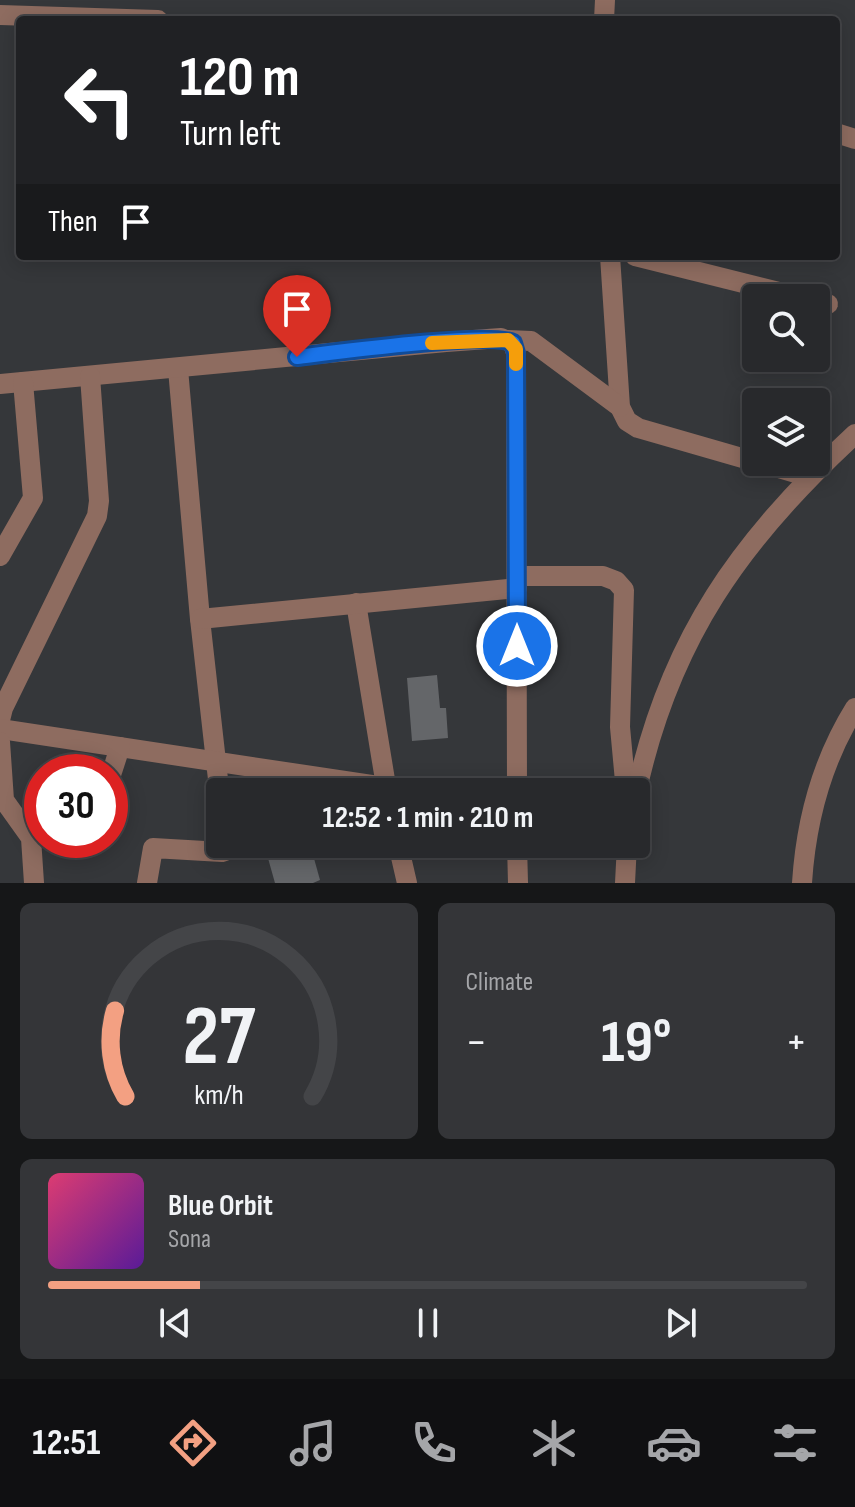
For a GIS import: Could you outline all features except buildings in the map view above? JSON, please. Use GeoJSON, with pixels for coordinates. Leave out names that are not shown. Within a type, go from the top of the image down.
{"type":"FeatureCollection","features":[{"type":"Feature","properties":{"kind":"street"},"geometry":{"type":"LineString","coordinates":[[0,15],[32,16]]}},
{"type":"Feature","properties":{"kind":"street"},"geometry":{"type":"LineString","coordinates":[[610,260],[620,407]]}},
{"type":"Feature","properties":{"kind":"street"},"geometry":{"type":"LineString","coordinates":[[651,260],[747,284]]}},
{"type":"Feature","properties":{"kind":"street"},"geometry":{"type":"LineString","coordinates":[[508,340],[513,343],[516,353],[517,778]]}},
{"type":"Feature","properties":{"kind":"street"},"geometry":{"type":"LineString","coordinates":[[0,384],[446,342],[531,341],[620,407],[631,425],[742,458]]}},
{"type":"Feature","properties":{"kind":"street"},"geometry":{"type":"LineString","coordinates":[[178,369],[218,778]]}},
{"type":"Feature","properties":{"kind":"street"},"geometry":{"type":"LineString","coordinates":[[0,720],[3,708],[97,516],[99,501],[90,376]]}},
{"type":"Feature","properties":{"kind":"street"},"geometry":{"type":"LineString","coordinates":[[0,556],[33,498],[23,382]]}},
{"type":"Feature","properties":{"kind":"street"},"geometry":{"type":"LineString","coordinates":[[640,778],[652,725],[693,632],[741,557],[809,477],[855,434]]}},
{"type":"Feature","properties":{"kind":"street"},"geometry":{"type":"LineString","coordinates":[[200,619],[517,582],[603,576],[616,581],[624,590],[620,727],[625,778]]}},
{"type":"Feature","properties":{"kind":"street"},"geometry":{"type":"LineString","coordinates":[[356,603],[384,778]]}},
{"type":"Feature","properties":{"kind":"street"},"geometry":{"type":"LineString","coordinates":[[802,883],[818,790],[836,739],[855,708]]}},
{"type":"Feature","properties":{"kind":"street"},"geometry":{"type":"LineString","coordinates":[[0,729],[317,778]]}},
{"type":"Feature","properties":{"kind":"street"},"geometry":{"type":"LineString","coordinates":[[0,742],[4,800],[24,827]]}},
{"type":"Feature","properties":{"kind":"street"},"geometry":{"type":"LineString","coordinates":[[118,754],[120,747]]}},
{"type":"Feature","properties":{"kind":"street"},"geometry":{"type":"LineString","coordinates":[[147,883],[153,848],[206,851]]}},
{"type":"Feature","properties":{"kind":"street"},"geometry":{"type":"LineString","coordinates":[[34,883],[36,858]]}},
{"type":"Feature","properties":{"kind":"street"},"geometry":{"type":"LineString","coordinates":[[401,858],[407,883]]}},
{"type":"Feature","properties":{"kind":"street"},"geometry":{"type":"LineString","coordinates":[[517,858],[518,883]]}},
{"type":"Feature","properties":{"kind":"street"},"geometry":{"type":"LineString","coordinates":[[625,883],[626,858]]}},
{"type":"Feature","properties":{"kind":"slow traffic"},"geometry":{"type":"LineString","coordinates":[[432,343],[501,338],[513,343],[516,364]]}},
{"type":"Feature","properties":{"kind":"route"},"geometry":{"type":"LineString","coordinates":[[297,357],[501,338],[513,343],[516,349],[517,646]]}}]}
